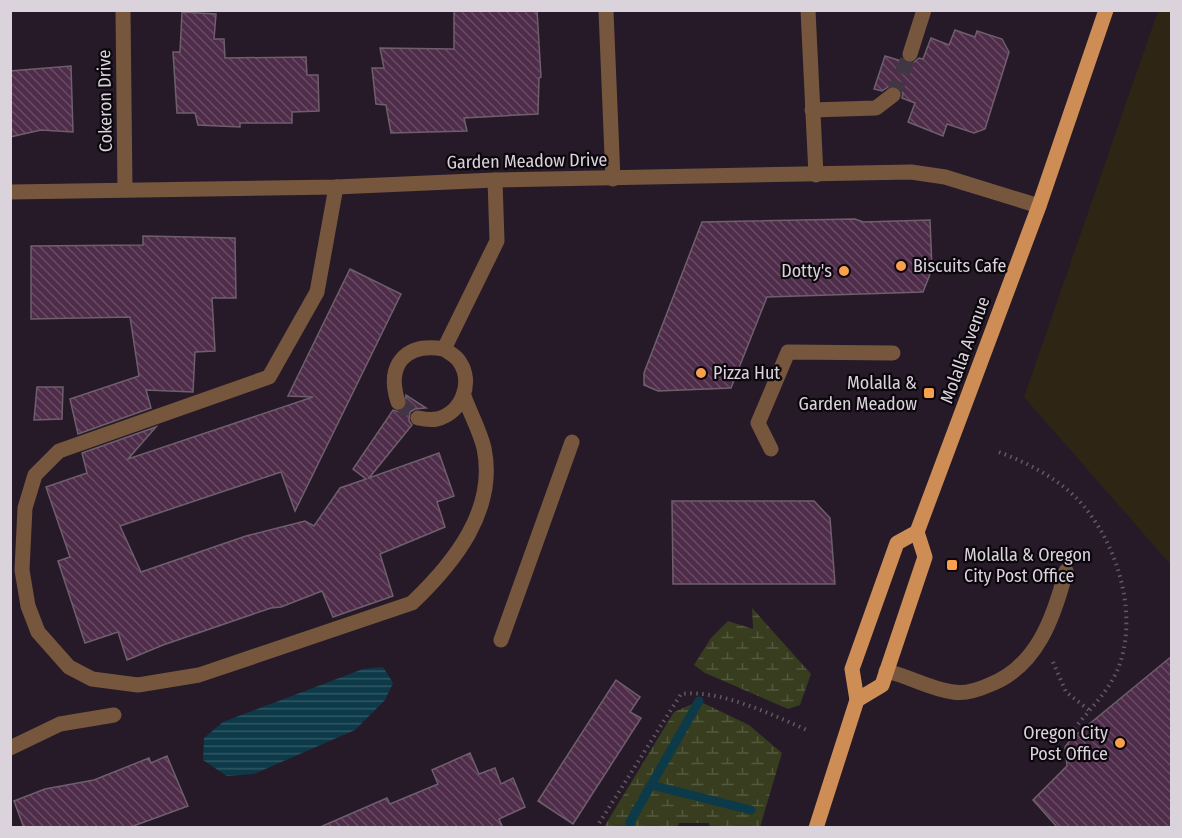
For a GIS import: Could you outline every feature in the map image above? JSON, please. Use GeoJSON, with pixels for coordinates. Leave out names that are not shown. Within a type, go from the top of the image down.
{"type":"FeatureCollection","features":[{"type":"Feature","properties":{"kind":"main road","name":"Molalla Avenue"},"geometry":{"type":"LineString","coordinates":[[917,532],[1039,206],[1106,10]]}},
{"type":"Feature","properties":{"kind":"main road"},"geometry":{"type":"LineString","coordinates":[[816,828],[857,700],[852,669],[897,543],[917,532],[925,557],[882,685],[857,700]]}},
{"type":"Feature","properties":{"kind":"street","name":"Cokeron Drive"},"geometry":{"type":"LineString","coordinates":[[123,10],[125,190]]}},
{"type":"Feature","properties":{"kind":"street"},"geometry":{"type":"LineString","coordinates":[[808,10],[816,175]]}},
{"type":"Feature","properties":{"kind":"street"},"geometry":{"type":"LineString","coordinates":[[910,54],[924,10]]}},
{"type":"Feature","properties":{"kind":"street"},"geometry":{"type":"LineString","coordinates":[[606,11],[613,179]]}},
{"type":"Feature","properties":{"kind":"street"},"geometry":{"type":"LineString","coordinates":[[812,110],[876,108],[893,95]]}},
{"type":"Feature","properties":{"kind":"street","name":"Garden Meadow Drive"},"geometry":{"type":"LineString","coordinates":[[10,192],[336,187],[495,180],[911,172],[954,180],[1039,206]]}},
{"type":"Feature","properties":{"kind":"street"},"geometry":{"type":"LineString","coordinates":[[444,349],[497,241],[495,180]]}},
{"type":"Feature","properties":{"kind":"street"},"geometry":{"type":"LineString","coordinates":[[336,187],[317,292],[269,377],[59,451],[35,475],[25,508],[22,570],[28,606],[38,632],[69,667],[93,679],[138,685],[198,675],[412,603],[439,578],[462,547],[478,513],[486,483],[484,447],[464,396],[466,378],[459,360],[444,349],[426,346],[408,352],[396,366],[392,385],[398,402]]}},
{"type":"Feature","properties":{"kind":"street"},"geometry":{"type":"LineString","coordinates":[[771,449],[758,423],[788,352],[893,353]]}},
{"type":"Feature","properties":{"kind":"street"},"geometry":{"type":"LineString","coordinates":[[418,418],[436,420],[453,411],[464,396]]}},
{"type":"Feature","properties":{"kind":"street"},"geometry":{"type":"LineString","coordinates":[[501,640],[572,442]]}},
{"type":"Feature","properties":{"kind":"street"},"geometry":{"type":"LineString","coordinates":[[886,671],[954,692],[974,691],[1004,680],[1027,660],[1044,635],[1057,605],[1066,571]]}},
{"type":"Feature","properties":{"kind":"street"},"geometry":{"type":"LineString","coordinates":[[10,748],[60,724],[114,715]]}},
{"type":"Feature","properties":{"kind":"path"},"geometry":{"type":"LineString","coordinates":[[596,828],[681,693],[696,692],[729,700],[809,731]]}},
{"type":"Feature","properties":{"kind":"shaded area"},"geometry":{"type":"Polygon","coordinates":[[[1158,11],[1172,11],[1171,565],[1024,397],[1158,11]]]}},
{"type":"Feature","properties":{"kind":"green space"},"geometry":{"type":"Polygon","coordinates":[[[752,608],[811,674],[800,705],[788,709],[705,673],[694,665],[711,638],[728,621],[753,629],[752,608]]]}},
{"type":"Feature","properties":{"kind":"green space"},"geometry":{"type":"Polygon","coordinates":[[[699,701],[749,725],[782,753],[760,827],[710,827],[709,823],[679,823],[677,828],[604,827],[674,712],[699,701]]]}},
{"type":"Feature","properties":{"kind":"water"},"geometry":{"type":"Polygon","coordinates":[[[383,667],[393,683],[385,700],[355,730],[254,774],[227,776],[203,760],[204,738],[223,722],[363,669],[383,667]]]}},
{"type":"Feature","properties":{"kind":"building"},"geometry":{"type":"Polygon","coordinates":[[[454,10],[537,10],[541,77],[539,78],[538,114],[464,118],[467,131],[391,133],[386,105],[376,104],[372,68],[384,68],[380,48],[454,49],[454,10]]]}},
{"type":"Feature","properties":{"kind":"building"},"geometry":{"type":"Polygon","coordinates":[[[182,12],[216,14],[214,39],[224,39],[225,58],[306,57],[307,75],[318,75],[319,111],[292,112],[292,123],[240,123],[240,127],[198,125],[195,113],[177,113],[173,52],[180,52],[182,12]]]}},
{"type":"Feature","properties":{"kind":"building"},"geometry":{"type":"Polygon","coordinates":[[[955,30],[975,37],[977,31],[1002,39],[1009,52],[985,129],[974,133],[947,124],[943,136],[908,122],[915,103],[902,98],[903,93],[897,86],[891,85],[882,91],[874,89],[885,56],[913,63],[919,58],[923,59],[931,38],[949,45],[955,30]]]}},
{"type":"Feature","properties":{"kind":"building"},"geometry":{"type":"Polygon","coordinates":[[[71,66],[73,132],[41,130],[10,137],[10,71],[71,66]]]}},
{"type":"Feature","properties":{"kind":"building"},"geometry":{"type":"Polygon","coordinates":[[[855,219],[863,222],[930,220],[932,269],[923,292],[767,297],[731,388],[658,391],[644,385],[644,373],[702,222],[855,219]]]}},
{"type":"Feature","properties":{"kind":"building"},"geometry":{"type":"Polygon","coordinates":[[[143,236],[235,238],[236,298],[212,298],[215,351],[195,352],[193,392],[146,390],[151,408],[78,434],[70,399],[139,376],[130,317],[31,319],[31,246],[143,245],[143,236]]]}},
{"type":"Feature","properties":{"kind":"building"},"geometry":{"type":"Polygon","coordinates":[[[350,269],[401,294],[295,511],[281,472],[120,526],[141,572],[246,536],[305,521],[314,526],[340,488],[366,479],[353,469],[393,410],[400,412],[405,409],[406,395],[426,408],[410,412],[409,421],[412,425],[369,478],[439,453],[454,496],[437,502],[445,527],[380,554],[393,596],[333,617],[322,591],[281,607],[271,608],[163,645],[127,660],[118,632],[85,643],[58,561],[70,557],[46,487],[87,473],[82,453],[156,427],[128,459],[313,397],[288,396],[350,269]]]}},
{"type":"Feature","properties":{"kind":"building"},"geometry":{"type":"Polygon","coordinates":[[[37,387],[63,387],[62,419],[34,420],[37,387]]]}},
{"type":"Feature","properties":{"kind":"building"},"geometry":{"type":"Polygon","coordinates":[[[672,501],[814,501],[830,518],[835,584],[673,584],[672,501]]]}},
{"type":"Feature","properties":{"kind":"building","name":"Oregon City Post Office"},"geometry":{"type":"Polygon","coordinates":[[[1172,656],[1172,828],[1058,828],[1033,800],[1067,766],[1065,747],[1071,739],[1172,656]]]}},
{"type":"Feature","properties":{"kind":"building"},"geometry":{"type":"Polygon","coordinates":[[[616,680],[640,697],[630,712],[641,718],[573,824],[538,801],[616,680]]]}},
{"type":"Feature","properties":{"kind":"building"},"geometry":{"type":"Polygon","coordinates":[[[470,753],[479,774],[495,768],[501,784],[513,778],[525,807],[499,819],[503,828],[318,828],[387,798],[390,804],[438,784],[432,770],[470,753]]]}},
{"type":"Feature","properties":{"kind":"building"},"geometry":{"type":"Polygon","coordinates":[[[167,756],[188,806],[128,828],[24,828],[14,801],[45,789],[94,780],[149,758],[151,763],[167,756]]]}},
{"type":"Feature","properties":{"kind":"waterway"},"geometry":{"type":"LineString","coordinates":[[630,828],[630,822],[699,701]]}},
{"type":"Feature","properties":{"kind":"waterway"},"geometry":{"type":"LineString","coordinates":[[651,785],[751,810]]}},
{"type":"Feature","properties":{"kind":"tunnel"},"geometry":{"type":"LineString","coordinates":[[893,95],[910,54]]}},
{"type":"Feature","properties":{"kind":"tunnel"},"geometry":{"type":"LineString","coordinates":[[398,402],[418,418]]}},
{"type":"Feature","properties":{"kind":"place","name":"Biscuits Cafe"},"geometry":{"type":"Point","coordinates":[901,266]}},
{"type":"Feature","properties":{"kind":"place","name":"Dotty's"},"geometry":{"type":"Point","coordinates":[844,271]}},
{"type":"Feature","properties":{"kind":"place","name":"Pizza Hut"},"geometry":{"type":"Point","coordinates":[701,373]}},
{"type":"Feature","properties":{"kind":"place","name":"Molalla & Garden Meadow"},"geometry":{"type":"Point","coordinates":[929,393]}},
{"type":"Feature","properties":{"kind":"place","name":"Molalla & Oregon City Post Office"},"geometry":{"type":"Point","coordinates":[952,565]}},
{"type":"Feature","properties":{"kind":"place","name":"Oregon City Post Office"},"geometry":{"type":"Point","coordinates":[1120,743]}}]}
